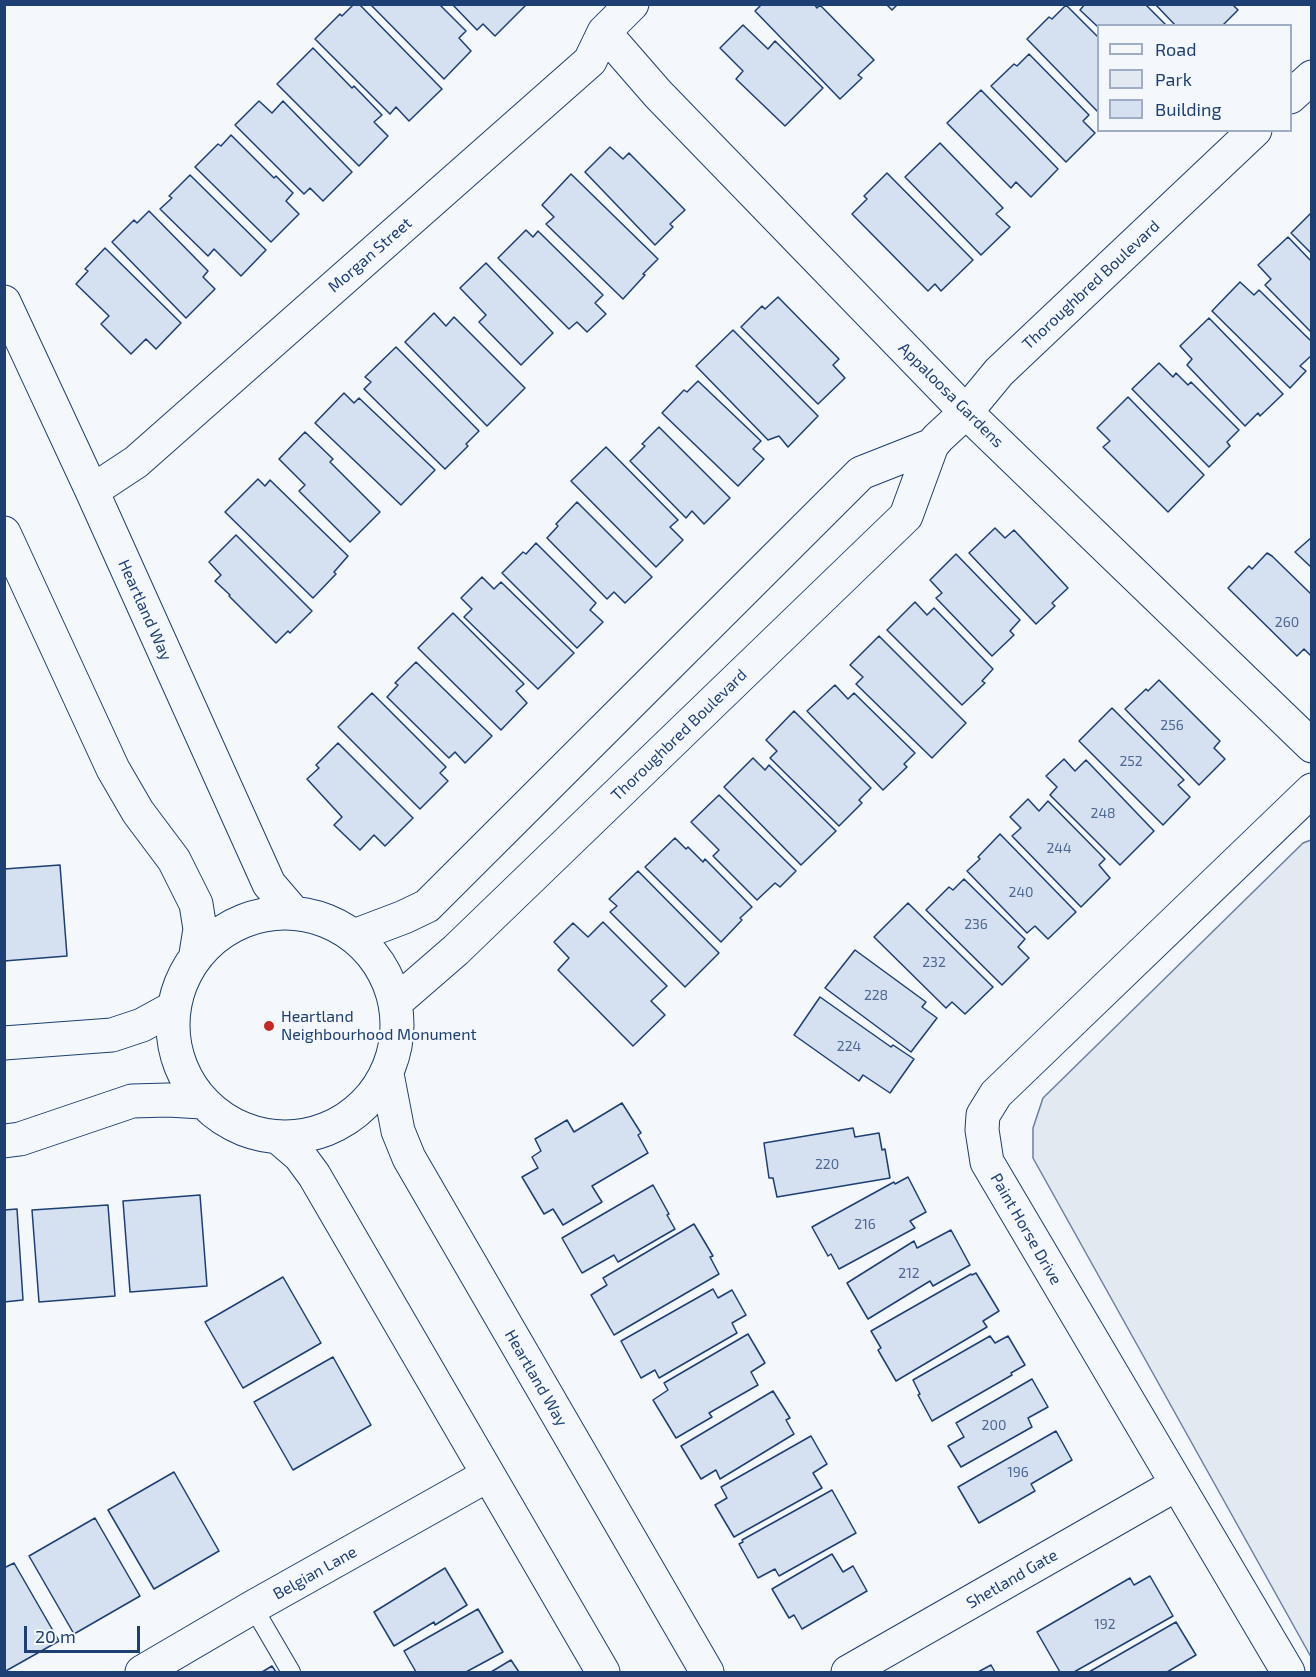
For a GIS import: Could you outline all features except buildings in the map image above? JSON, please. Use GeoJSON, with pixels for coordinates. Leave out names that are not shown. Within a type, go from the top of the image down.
{"type":"FeatureCollection","features":[{"type":"Feature","properties":{"kind":"street","name":"Morgan Street"},"geometry":{"type":"LineString","coordinates":[[92,491],[136,462],[590,61],[604,32],[632,4]]}},
{"type":"Feature","properties":{"kind":"street","name":"Appaloosa Gardens"},"geometry":{"type":"LineString","coordinates":[[604,32],[658,94],[966,412],[1311,746]]}},
{"type":"Feature","properties":{"kind":"street"},"geometry":{"type":"LineString","coordinates":[[1292,95],[1311,77]]}},
{"type":"Feature","properties":{"kind":"street","name":"Thoroughbred Boulevard"},"geometry":{"type":"LineString","coordinates":[[396,1002],[456,950],[906,516],[932,446],[938,438],[966,412],[999,372],[1253,132]]}},
{"type":"Feature","properties":{"kind":"street","name":"Heartland Way"},"geometry":{"type":"LineString","coordinates":[[4,302],[269,884],[293,912]]}},
{"type":"Feature","properties":{"kind":"street","name":"Thoroughbred Boulevard"},"geometry":{"type":"LineString","coordinates":[[354,936],[427,906],[861,473],[932,446]]}},
{"type":"Feature","properties":{"kind":"street"},"geometry":{"type":"LineString","coordinates":[[4,533],[113,769],[138,812],[174,860],[196,904],[200,929],[196,954]]}},
{"type":"Feature","properties":{"kind":"street","name":"Paint Horse Drive"},"geometry":{"type":"LineString","coordinates":[[1288,1672],[987,1162],[982,1130],[983,1115],[996,1094],[1311,790]]}},
{"type":"Feature","properties":{"kind":"street"},"geometry":{"type":"LineString","coordinates":[[293,912],[325,920],[354,936],[373,954],[387,977],[396,1002],[398,1027],[395,1051],[387,1074],[369,1101],[343,1122],[312,1135],[279,1138],[251,1133],[224,1121],[202,1102],[183,1074],[173,1042],[173,1008],[181,980],[196,954],[224,930],[257,915],[293,912]]}},
{"type":"Feature","properties":{"kind":"street"},"geometry":{"type":"LineString","coordinates":[[4,1043],[112,1035],[142,1025],[173,1008]]}},
{"type":"Feature","properties":{"kind":"street","name":"Heartland Way"},"geometry":{"type":"LineString","coordinates":[[387,1074],[398,1131],[409,1158],[707,1672]]}},
{"type":"Feature","properties":{"kind":"street"},"geometry":{"type":"LineString","coordinates":[[4,1141],[20,1139],[132,1101],[202,1102]]}},
{"type":"Feature","properties":{"kind":"street"},"geometry":{"type":"LineString","coordinates":[[279,1138],[300,1156],[314,1175],[603,1672]]}},
{"type":"Feature","properties":{"kind":"street","name":"Belgian Lane"},"geometry":{"type":"LineString","coordinates":[[142,1672],[488,1475]]}},
{"type":"Feature","properties":{"kind":"street","name":"Shetland Gate"},"geometry":{"type":"LineString","coordinates":[[848,1672],[1177,1484]]}},
{"type":"Feature","properties":{"kind":"lane"},"geometry":{"type":"LineString","coordinates":[[254,1607],[291,1672]]}},
{"type":"Feature","properties":{"kind":"green space"},"geometry":{"type":"Polygon","coordinates":[[[1311,840],[1311,1657],[1033,1158],[1033,1128],[1043,1098],[1303,843],[1311,840]]]}},
{"type":"Feature","properties":{"kind":"place","name":"Heartland Neighbourhood Monument"},"geometry":{"type":"Point","coordinates":[269,1026]}}]}
